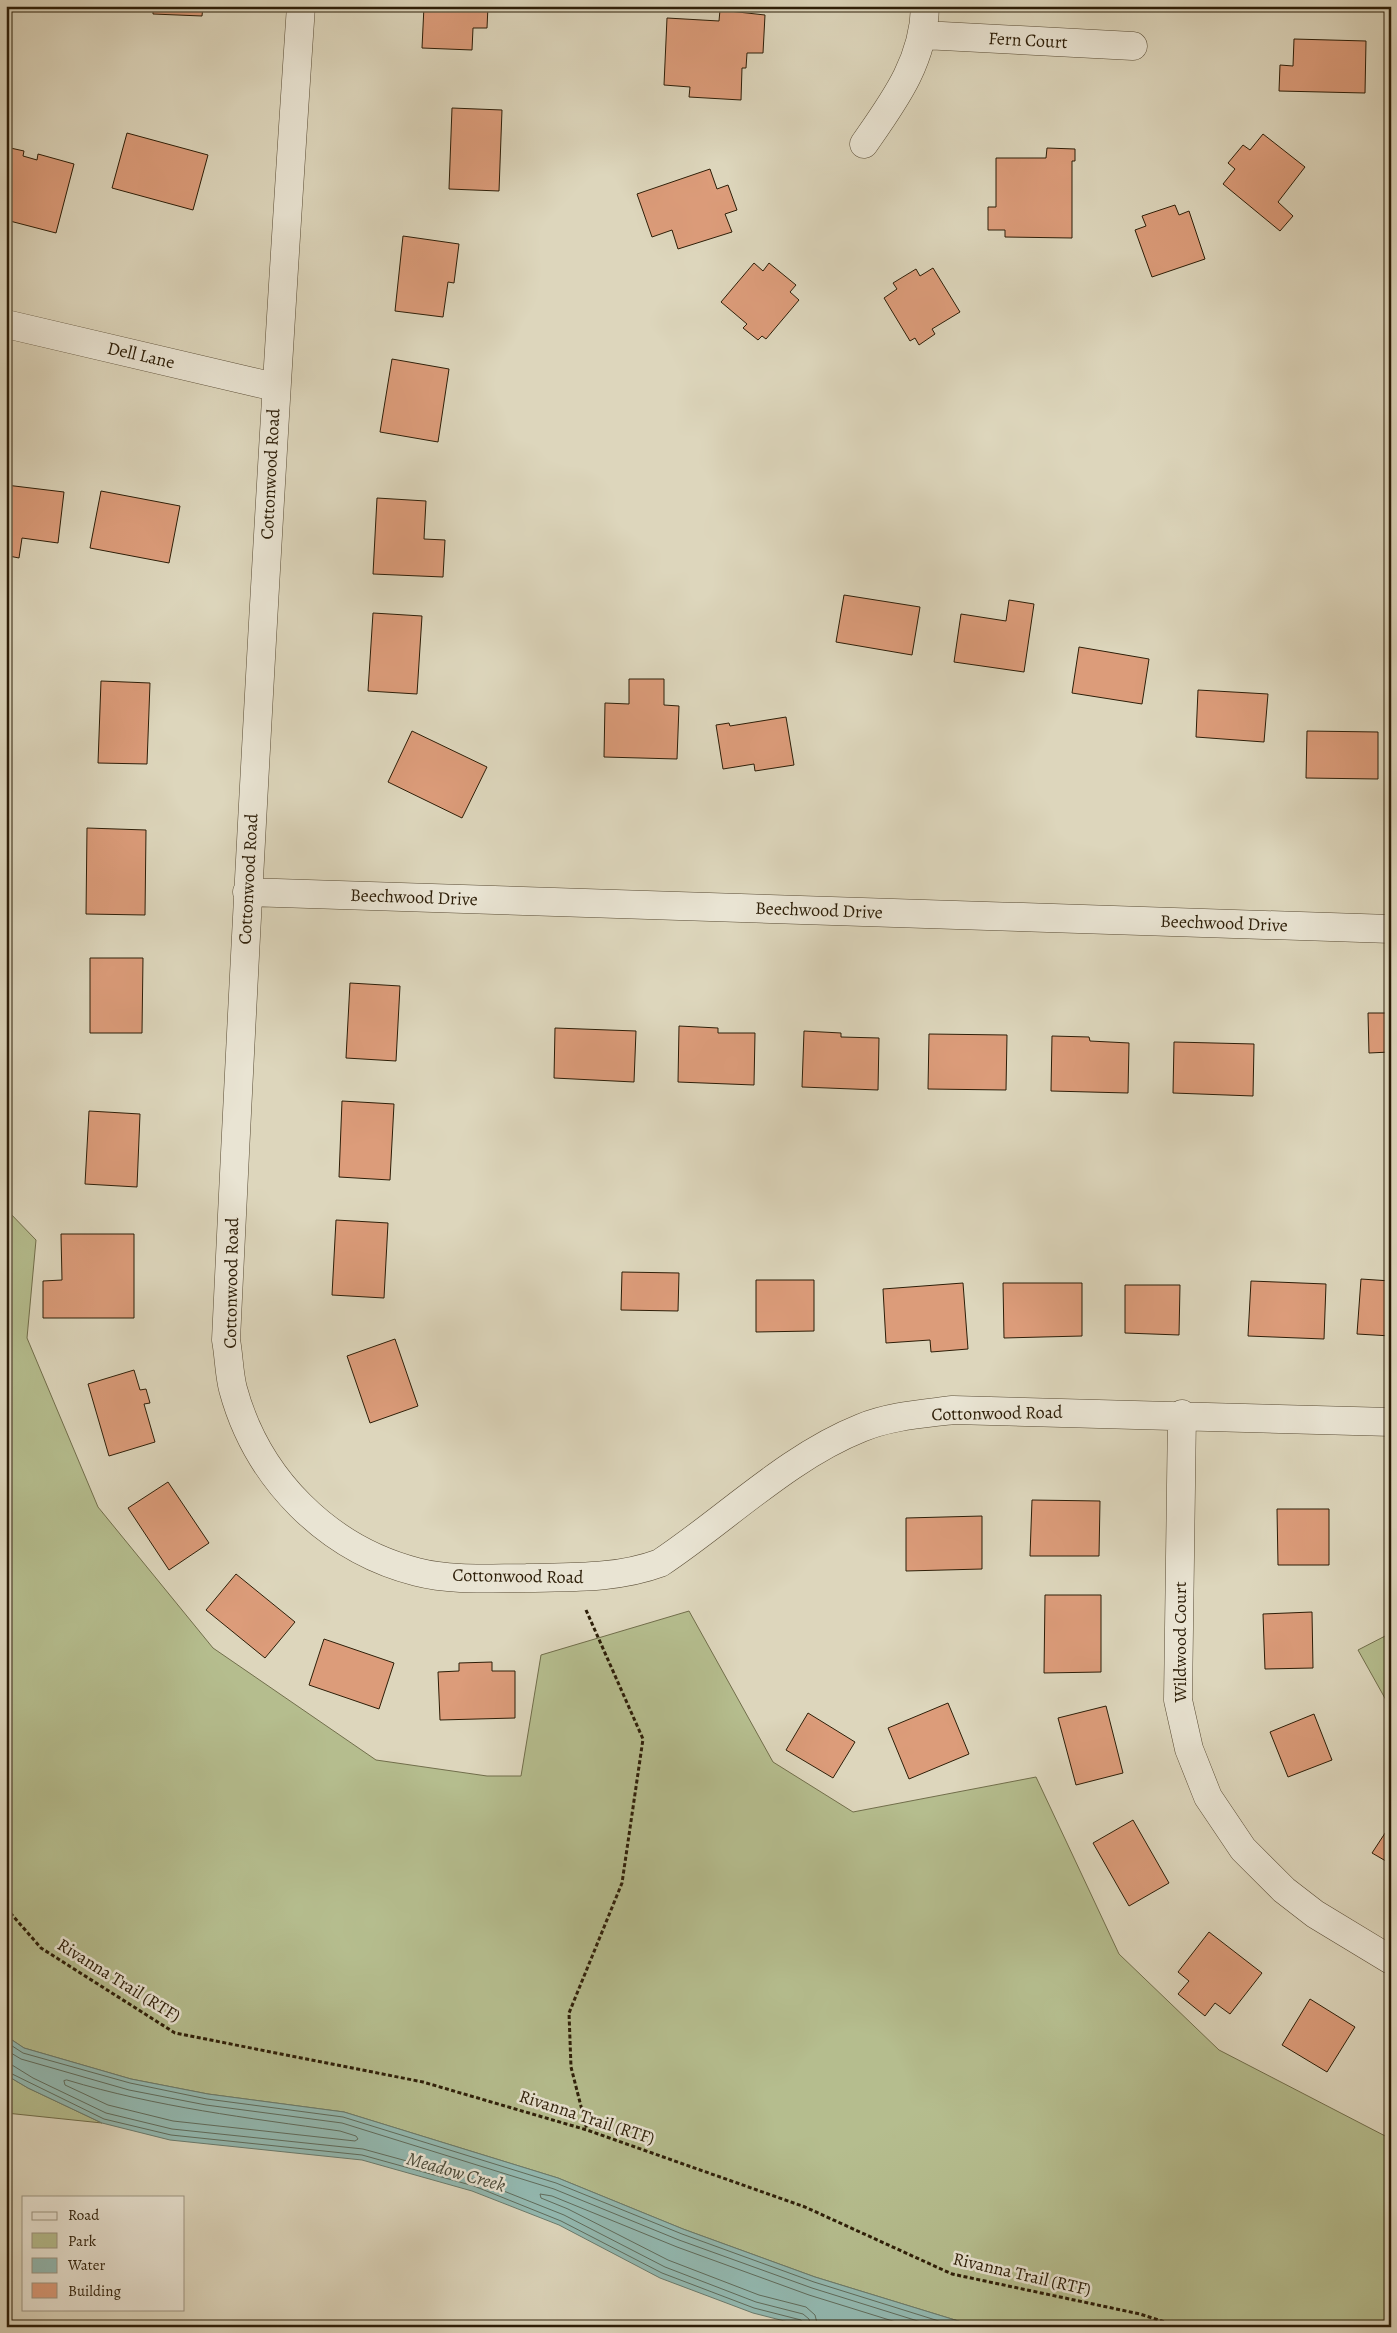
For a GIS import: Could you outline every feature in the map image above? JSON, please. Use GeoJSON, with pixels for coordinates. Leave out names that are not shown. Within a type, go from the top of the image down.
{"type":"FeatureCollection","features":[{"type":"Feature","properties":{"kind":"street","name":"Cottonwood Road"},"geometry":{"type":"LineString","coordinates":[[301,6],[275,387],[247,892],[226,1340],[233,1388],[244,1423],[266,1465],[295,1502],[339,1539],[373,1557],[417,1572],[464,1578],[608,1576],[660,1563],[813,1451],[862,1427],[902,1416],[953,1410],[1182,1414],[1391,1422]]}},
{"type":"Feature","properties":{"kind":"street"},"geometry":{"type":"LineString","coordinates":[[864,144],[894,102],[910,74],[923,35],[925,6]]}},
{"type":"Feature","properties":{"kind":"street","name":"Fern Court"},"geometry":{"type":"LineString","coordinates":[[923,35],[1133,46]]}},
{"type":"Feature","properties":{"kind":"street","name":"Dell Lane"},"geometry":{"type":"LineString","coordinates":[[6,324],[275,387]]}},
{"type":"Feature","properties":{"kind":"street","name":"Beechwood Drive"},"geometry":{"type":"LineString","coordinates":[[247,892],[1391,928]]}},
{"type":"Feature","properties":{"kind":"street","name":"Wildwood Court"},"geometry":{"type":"LineString","coordinates":[[1182,1414],[1178,1700],[1193,1761],[1208,1797],[1243,1849],[1284,1890],[1322,1918],[1391,1960]]}},
{"type":"Feature","properties":{"kind":"path"},"geometry":{"type":"LineString","coordinates":[[583,1602],[643,1739],[622,1883],[569,2012],[571,2067],[587,2130]]}},
{"type":"Feature","properties":{"kind":"path","name":"Rivanna Trail (RTF)"},"geometry":{"type":"LineString","coordinates":[[6,1908],[41,1948],[175,2033],[423,2082],[587,2130],[805,2207],[952,2274],[1140,2314],[1180,2327]]}},
{"type":"Feature","properties":{"kind":"green space"},"geometry":{"type":"Polygon","coordinates":[[[6,1209],[36,1240],[27,1338],[98,1507],[213,1648],[376,1760],[487,1776],[521,1776],[541,1655],[689,1611],[773,1762],[853,1812],[1036,1777],[1119,1954],[1219,2050],[1391,2139],[1391,2327],[978,2327],[815,2277],[683,2229],[558,2178],[344,2112],[208,2094],[131,2079],[24,2048],[6,2036],[6,1209]]]}},
{"type":"Feature","properties":{"kind":"green space"},"geometry":{"type":"Polygon","coordinates":[[[1391,1633],[1391,1709],[1358,1650],[1391,1633]]]}},
{"type":"Feature","properties":{"kind":"green space"},"geometry":{"type":"Polygon","coordinates":[[[6,2075],[28,2088],[102,2123],[6,2113],[6,2075]]]}},
{"type":"Feature","properties":{"kind":"water","name":"Meadow Creek"},"geometry":{"type":"Polygon","coordinates":[[[6,2036],[24,2048],[131,2079],[208,2094],[344,2112],[558,2178],[683,2229],[815,2277],[978,2327],[808,2327],[753,2313],[660,2278],[559,2225],[472,2191],[362,2160],[170,2140],[102,2123],[28,2088],[6,2075],[6,2036]]]}},
{"type":"Feature","properties":{"kind":"building"},"geometry":{"type":"Polygon","coordinates":[[[153,6],[203,6],[202,16],[153,14],[153,6]]]}},
{"type":"Feature","properties":{"kind":"building"},"geometry":{"type":"Polygon","coordinates":[[[424,6],[488,6],[487,28],[473,28],[472,50],[422,48],[424,6]]]}},
{"type":"Feature","properties":{"kind":"building"},"geometry":{"type":"Polygon","coordinates":[[[720,10],[765,15],[763,53],[747,53],[746,68],[742,68],[741,100],[689,97],[690,87],[664,85],[667,18],[719,21],[720,10]]]}},
{"type":"Feature","properties":{"kind":"building"},"geometry":{"type":"Polygon","coordinates":[[[1294,39],[1366,41],[1365,93],[1279,91],[1280,65],[1293,66],[1294,39]]]}},
{"type":"Feature","properties":{"kind":"building"},"geometry":{"type":"Polygon","coordinates":[[[452,108],[502,110],[499,191],[449,189],[452,108]]]}},
{"type":"Feature","properties":{"kind":"building"},"geometry":{"type":"Polygon","coordinates":[[[127,133],[208,155],[193,210],[112,188],[127,133]]]}},
{"type":"Feature","properties":{"kind":"building"},"geometry":{"type":"Polygon","coordinates":[[[1263,134],[1305,167],[1278,202],[1293,216],[1280,231],[1223,184],[1235,169],[1228,163],[1243,145],[1250,150],[1263,134]]]}},
{"type":"Feature","properties":{"kind":"building"},"geometry":{"type":"Polygon","coordinates":[[[6,147],[24,151],[23,156],[37,160],[38,154],[74,164],[56,233],[6,220],[6,147]]]}},
{"type":"Feature","properties":{"kind":"building"},"geometry":{"type":"Polygon","coordinates":[[[1047,148],[1075,149],[1075,161],[1072,161],[1072,238],[1005,237],[1005,230],[988,230],[988,207],[996,207],[996,158],[1046,158],[1047,148]]]}},
{"type":"Feature","properties":{"kind":"building"},"geometry":{"type":"Polygon","coordinates":[[[710,169],[717,189],[728,185],[737,210],[725,214],[732,232],[678,249],[672,230],[652,237],[637,194],[710,169]]]}},
{"type":"Feature","properties":{"kind":"building"},"geometry":{"type":"Polygon","coordinates":[[[1175,205],[1179,215],[1189,211],[1205,259],[1152,277],[1135,230],[1146,226],[1142,216],[1175,205]]]}},
{"type":"Feature","properties":{"kind":"building"},"geometry":{"type":"Polygon","coordinates":[[[403,236],[459,244],[454,283],[448,282],[443,317],[395,311],[403,236]]]}},
{"type":"Feature","properties":{"kind":"building"},"geometry":{"type":"Polygon","coordinates":[[[754,263],[763,271],[769,263],[796,285],[790,292],[799,300],[766,339],[762,336],[758,340],[743,328],[747,324],[721,302],[754,263]]]}},
{"type":"Feature","properties":{"kind":"building"},"geometry":{"type":"Polygon","coordinates":[[[933,268],[960,312],[932,329],[935,334],[919,345],[915,338],[910,341],[884,298],[897,289],[893,283],[916,269],[920,276],[933,268]]]}},
{"type":"Feature","properties":{"kind":"building"},"geometry":{"type":"Polygon","coordinates":[[[392,359],[449,369],[438,442],[380,432],[392,359]]]}},
{"type":"Feature","properties":{"kind":"building"},"geometry":{"type":"Polygon","coordinates":[[[6,485],[64,492],[58,543],[22,538],[19,558],[9,556],[9,562],[6,561],[6,485]]]}},
{"type":"Feature","properties":{"kind":"building"},"geometry":{"type":"Polygon","coordinates":[[[101,491],[180,506],[169,563],[90,548],[101,491]]]}},
{"type":"Feature","properties":{"kind":"building"},"geometry":{"type":"Polygon","coordinates":[[[377,498],[426,501],[424,539],[445,540],[443,577],[373,574],[377,498]]]}},
{"type":"Feature","properties":{"kind":"building"},"geometry":{"type":"Polygon","coordinates":[[[844,595],[920,607],[912,655],[836,642],[844,595]]]}},
{"type":"Feature","properties":{"kind":"building"},"geometry":{"type":"Polygon","coordinates":[[[1009,600],[1034,604],[1024,672],[954,662],[961,614],[1006,621],[1009,600]]]}},
{"type":"Feature","properties":{"kind":"building"},"geometry":{"type":"Polygon","coordinates":[[[373,613],[422,616],[417,694],[368,691],[373,613]]]}},
{"type":"Feature","properties":{"kind":"building"},"geometry":{"type":"Polygon","coordinates":[[[1079,647],[1149,659],[1142,704],[1072,693],[1079,647]]]}},
{"type":"Feature","properties":{"kind":"building"},"geometry":{"type":"Polygon","coordinates":[[[629,679],[664,679],[664,705],[679,706],[677,759],[604,757],[605,703],[629,704],[629,679]]]}},
{"type":"Feature","properties":{"kind":"building"},"geometry":{"type":"Polygon","coordinates":[[[101,681],[150,683],[147,764],[98,763],[101,681]]]}},
{"type":"Feature","properties":{"kind":"building"},"geometry":{"type":"Polygon","coordinates":[[[1198,690],[1268,694],[1264,742],[1196,737],[1198,690]]]}},
{"type":"Feature","properties":{"kind":"building"},"geometry":{"type":"Polygon","coordinates":[[[786,717],[794,765],[755,771],[754,764],[723,769],[716,725],[729,723],[730,726],[786,717]]]}},
{"type":"Feature","properties":{"kind":"building"},"geometry":{"type":"Polygon","coordinates":[[[412,731],[487,767],[462,818],[388,782],[412,731]]]}},
{"type":"Feature","properties":{"kind":"building"},"geometry":{"type":"Polygon","coordinates":[[[1307,731],[1378,732],[1378,779],[1306,778],[1307,731]]]}},
{"type":"Feature","properties":{"kind":"building"},"geometry":{"type":"Polygon","coordinates":[[[87,828],[146,830],[145,915],[86,914],[87,828]]]}},
{"type":"Feature","properties":{"kind":"building"},"geometry":{"type":"Polygon","coordinates":[[[90,958],[143,958],[142,1033],[90,1033],[90,958]]]}},
{"type":"Feature","properties":{"kind":"building"},"geometry":{"type":"Polygon","coordinates":[[[350,983],[400,986],[396,1061],[346,1058],[350,983]]]}},
{"type":"Feature","properties":{"kind":"building"},"geometry":{"type":"Polygon","coordinates":[[[1368,1013],[1391,1013],[1391,1096],[1390,1052],[1369,1053],[1368,1013]]]}},
{"type":"Feature","properties":{"kind":"building"},"geometry":{"type":"Polygon","coordinates":[[[679,1026],[718,1028],[718,1033],[755,1033],[754,1085],[678,1082],[679,1026]]]}},
{"type":"Feature","properties":{"kind":"building"},"geometry":{"type":"Polygon","coordinates":[[[555,1028],[636,1031],[634,1082],[554,1078],[555,1028]]]}},
{"type":"Feature","properties":{"kind":"building"},"geometry":{"type":"Polygon","coordinates":[[[804,1031],[841,1033],[841,1037],[879,1038],[878,1090],[802,1087],[804,1031]]]}},
{"type":"Feature","properties":{"kind":"building"},"geometry":{"type":"Polygon","coordinates":[[[929,1034],[1007,1035],[1006,1090],[928,1089],[929,1034]]]}},
{"type":"Feature","properties":{"kind":"building"},"geometry":{"type":"Polygon","coordinates":[[[1052,1036],[1089,1037],[1090,1041],[1129,1043],[1128,1093],[1051,1091],[1052,1036]]]}},
{"type":"Feature","properties":{"kind":"building"},"geometry":{"type":"Polygon","coordinates":[[[1174,1042],[1254,1044],[1253,1096],[1173,1093],[1174,1042]]]}},
{"type":"Feature","properties":{"kind":"building"},"geometry":{"type":"Polygon","coordinates":[[[342,1101],[394,1104],[390,1180],[339,1177],[342,1101]]]}},
{"type":"Feature","properties":{"kind":"building"},"geometry":{"type":"Polygon","coordinates":[[[89,1111],[140,1114],[137,1187],[85,1184],[89,1111]]]}},
{"type":"Feature","properties":{"kind":"building"},"geometry":{"type":"Polygon","coordinates":[[[336,1220],[388,1223],[384,1298],[332,1295],[336,1220]]]}},
{"type":"Feature","properties":{"kind":"building"},"geometry":{"type":"Polygon","coordinates":[[[61,1234],[134,1234],[134,1318],[43,1318],[43,1281],[62,1280],[61,1234]]]}},
{"type":"Feature","properties":{"kind":"building"},"geometry":{"type":"Polygon","coordinates":[[[622,1272],[679,1273],[678,1311],[621,1310],[622,1272]]]}},
{"type":"Feature","properties":{"kind":"building"},"geometry":{"type":"Polygon","coordinates":[[[1361,1279],[1391,1281],[1391,1336],[1357,1334],[1361,1279]]]}},
{"type":"Feature","properties":{"kind":"building"},"geometry":{"type":"Polygon","coordinates":[[[756,1280],[814,1280],[814,1331],[756,1332],[756,1280]]]}},
{"type":"Feature","properties":{"kind":"building"},"geometry":{"type":"Polygon","coordinates":[[[1251,1281],[1326,1284],[1324,1339],[1248,1336],[1251,1281]]]}},
{"type":"Feature","properties":{"kind":"building"},"geometry":{"type":"Polygon","coordinates":[[[963,1283],[968,1349],[931,1352],[930,1340],[886,1343],[883,1289],[963,1283]]]}},
{"type":"Feature","properties":{"kind":"building"},"geometry":{"type":"Polygon","coordinates":[[[1003,1283],[1082,1283],[1082,1336],[1004,1338],[1003,1283]]]}},
{"type":"Feature","properties":{"kind":"building"},"geometry":{"type":"Polygon","coordinates":[[[1125,1285],[1180,1285],[1179,1335],[1125,1333],[1125,1285]]]}},
{"type":"Feature","properties":{"kind":"building"},"geometry":{"type":"Polygon","coordinates":[[[395,1339],[418,1406],[370,1423],[347,1356],[395,1339]]]}},
{"type":"Feature","properties":{"kind":"building"},"geometry":{"type":"Polygon","coordinates":[[[134,1370],[140,1390],[146,1389],[150,1403],[144,1404],[155,1442],[109,1456],[88,1384],[134,1370]]]}},
{"type":"Feature","properties":{"kind":"building"},"geometry":{"type":"Polygon","coordinates":[[[168,1482],[209,1543],[169,1570],[128,1508],[168,1482]]]}},
{"type":"Feature","properties":{"kind":"building"},"geometry":{"type":"Polygon","coordinates":[[[1032,1500],[1100,1501],[1099,1556],[1030,1556],[1032,1500]]]}},
{"type":"Feature","properties":{"kind":"building"},"geometry":{"type":"Polygon","coordinates":[[[1277,1509],[1329,1509],[1329,1565],[1278,1565],[1277,1509]]]}},
{"type":"Feature","properties":{"kind":"building"},"geometry":{"type":"Polygon","coordinates":[[[982,1516],[982,1569],[906,1571],[906,1518],[982,1516]]]}},
{"type":"Feature","properties":{"kind":"building"},"geometry":{"type":"Polygon","coordinates":[[[236,1574],[295,1622],[265,1658],[206,1610],[236,1574]]]}},
{"type":"Feature","properties":{"kind":"building"},"geometry":{"type":"Polygon","coordinates":[[[1045,1595],[1101,1595],[1101,1672],[1044,1673],[1045,1595]]]}},
{"type":"Feature","properties":{"kind":"building"},"geometry":{"type":"Polygon","coordinates":[[[1312,1612],[1313,1668],[1265,1669],[1263,1614],[1312,1612]]]}},
{"type":"Feature","properties":{"kind":"building"},"geometry":{"type":"Polygon","coordinates":[[[324,1639],[394,1663],[379,1709],[309,1685],[324,1639]]]}},
{"type":"Feature","properties":{"kind":"building"},"geometry":{"type":"Polygon","coordinates":[[[492,1662],[492,1671],[515,1671],[515,1718],[440,1720],[438,1672],[459,1671],[459,1663],[492,1662]]]}},
{"type":"Feature","properties":{"kind":"building"},"geometry":{"type":"Polygon","coordinates":[[[948,1703],[969,1754],[909,1779],[888,1728],[948,1703]]]}},
{"type":"Feature","properties":{"kind":"building"},"geometry":{"type":"Polygon","coordinates":[[[1106,1706],[1123,1773],[1076,1785],[1058,1718],[1106,1706]]]}},
{"type":"Feature","properties":{"kind":"building"},"geometry":{"type":"Polygon","coordinates":[[[808,1713],[855,1742],[833,1778],[786,1750],[808,1713]]]}},
{"type":"Feature","properties":{"kind":"building"},"geometry":{"type":"Polygon","coordinates":[[[1314,1714],[1332,1760],[1288,1777],[1270,1732],[1314,1714]]]}},
{"type":"Feature","properties":{"kind":"building"},"geometry":{"type":"Polygon","coordinates":[[[1133,1820],[1169,1883],[1129,1906],[1093,1843],[1133,1820]]]}},
{"type":"Feature","properties":{"kind":"building"},"geometry":{"type":"Polygon","coordinates":[[[1391,1824],[1391,1864],[1372,1853],[1391,1824]]]}},
{"type":"Feature","properties":{"kind":"building"},"geometry":{"type":"Polygon","coordinates":[[[1209,1932],[1262,1973],[1230,2014],[1215,2003],[1205,2016],[1178,1994],[1189,1981],[1178,1972],[1209,1932]]]}},
{"type":"Feature","properties":{"kind":"building"},"geometry":{"type":"Polygon","coordinates":[[[1310,1999],[1355,2027],[1327,2072],[1282,2045],[1310,1999]]]}}]}
